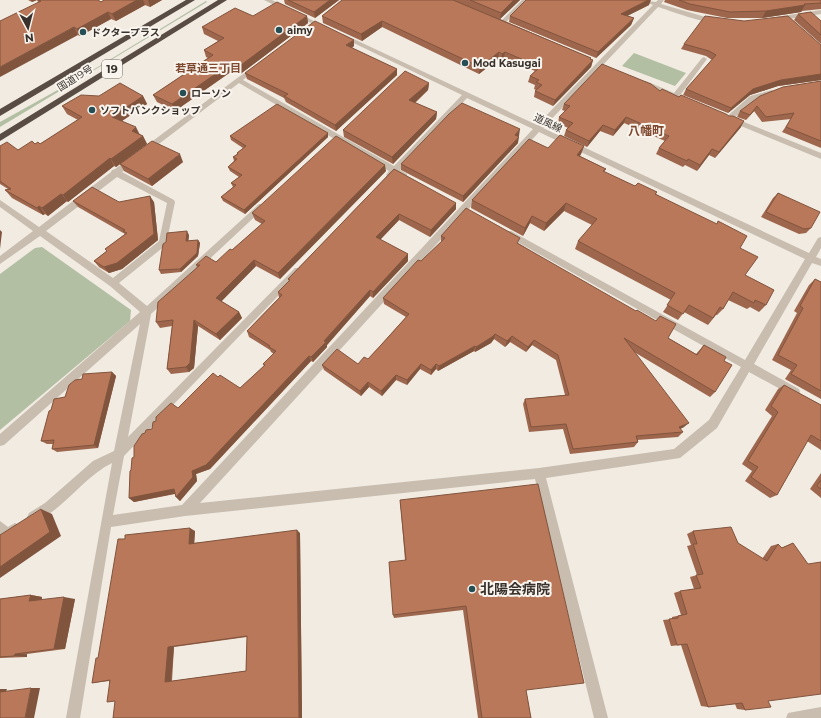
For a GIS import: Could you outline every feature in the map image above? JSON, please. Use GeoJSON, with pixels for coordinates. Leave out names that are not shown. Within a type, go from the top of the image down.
{"type":"FeatureCollection","features":[{"type":"Feature","properties":{"kind":"highway","name":"国道19号"},"geometry":{"type":"LineString","coordinates":[[0,113],[191,0]]}},
{"type":"Feature","properties":{"kind":"highway","name":"国道19号"},"geometry":{"type":"LineString","coordinates":[[0,138],[224,0]]}},
{"type":"Feature","properties":{"kind":"street","name":"道風線"},"geometry":{"type":"LineString","coordinates":[[267,0],[466,96],[816,260]]}},
{"type":"Feature","properties":{"kind":"street"},"geometry":{"type":"LineString","coordinates":[[501,24],[526,0]]}},
{"type":"Feature","properties":{"kind":"street"},"geometry":{"type":"LineString","coordinates":[[643,0],[659,2],[707,20],[721,22]]}},
{"type":"Feature","properties":{"kind":"street"},"geometry":{"type":"LineString","coordinates":[[185,510],[538,129],[659,2]]}},
{"type":"Feature","properties":{"kind":"street"},"geometry":{"type":"LineString","coordinates":[[771,19],[788,20],[821,12]]}},
{"type":"Feature","properties":{"kind":"street"},"geometry":{"type":"LineString","coordinates":[[306,30],[325,16]]}},
{"type":"Feature","properties":{"kind":"street"},"geometry":{"type":"LineString","coordinates":[[634,79],[679,97],[704,59]]}},
{"type":"Feature","properties":{"kind":"street"},"geometry":{"type":"LineString","coordinates":[[0,261],[40,232],[115,172],[263,62]]}},
{"type":"Feature","properties":{"kind":"street"},"geometry":{"type":"LineString","coordinates":[[403,75],[410,68]]}},
{"type":"Feature","properties":{"kind":"street"},"geometry":{"type":"LineString","coordinates":[[238,80],[338,136],[415,182]]}},
{"type":"Feature","properties":{"kind":"street"},"geometry":{"type":"LineString","coordinates":[[778,89],[753,98],[725,117],[821,156]]}},
{"type":"Feature","properties":{"kind":"street"},"geometry":{"type":"LineString","coordinates":[[384,182],[466,96]]}},
{"type":"Feature","properties":{"kind":"street"},"geometry":{"type":"LineString","coordinates":[[113,283],[163,243],[171,202],[115,172]]}},
{"type":"Feature","properties":{"kind":"street"},"geometry":{"type":"LineString","coordinates":[[0,441],[147,312],[268,200]]}},
{"type":"Feature","properties":{"kind":"street"},"geometry":{"type":"LineString","coordinates":[[0,203],[113,283],[147,312]]}},
{"type":"Feature","properties":{"kind":"street"},"geometry":{"type":"LineString","coordinates":[[498,228],[801,395]]}},
{"type":"Feature","properties":{"kind":"street"},"geometry":{"type":"LineString","coordinates":[[106,522],[185,510],[539,472],[676,454],[713,424],[748,366],[816,260],[821,240]]}},
{"type":"Feature","properties":{"kind":"street"},"geometry":{"type":"LineString","coordinates":[[0,527],[7,534],[49,506],[97,465],[119,454],[306,261]]}},
{"type":"Feature","properties":{"kind":"street"},"geometry":{"type":"LineString","coordinates":[[73,718],[106,522],[147,312]]}},
{"type":"Feature","properties":{"kind":"street"},"geometry":{"type":"LineString","coordinates":[[539,472],[601,718]]}},
{"type":"Feature","properties":{"kind":"street"},"geometry":{"type":"LineString","coordinates":[[793,718],[821,714]]}},
{"type":"Feature","properties":{"kind":"green space"},"geometry":{"type":"Polygon","coordinates":[[[206,1],[207,2],[0,127],[0,122],[83,76],[206,1]]]}},
{"type":"Feature","properties":{"kind":"green space"},"geometry":{"type":"Polygon","coordinates":[[[634,53],[686,73],[675,86],[622,66],[634,53]]]}},
{"type":"Feature","properties":{"kind":"green space"},"geometry":{"type":"Polygon","coordinates":[[[42,247],[131,310],[130,321],[0,430],[0,274],[35,248],[42,247]]]}},
{"type":"Feature","properties":{"kind":"building"},"geometry":{"type":"Polygon","coordinates":[[[38,0],[98,0],[101,2],[104,0],[137,0],[112,14],[108,12],[77,29],[74,27],[0,67],[0,21],[41,1],[38,0]]]}},
{"type":"Feature","properties":{"kind":"building"},"geometry":{"type":"Polygon","coordinates":[[[288,0],[330,0],[314,12],[288,0]]]}},
{"type":"Feature","properties":{"kind":"building"},"geometry":{"type":"Polygon","coordinates":[[[342,0],[453,0],[593,60],[555,100],[535,91],[542,85],[536,82],[539,80],[530,76],[540,67],[505,52],[502,54],[499,52],[480,67],[382,21],[361,34],[322,16],[342,0]]]}},
{"type":"Feature","properties":{"kind":"building"},"geometry":{"type":"Polygon","coordinates":[[[470,0],[514,0],[501,13],[470,0]]]}},
{"type":"Feature","properties":{"kind":"building"},"geometry":{"type":"Polygon","coordinates":[[[526,0],[648,0],[621,14],[634,18],[598,52],[510,16],[526,0]]]}},
{"type":"Feature","properties":{"kind":"building"},"geometry":{"type":"Polygon","coordinates":[[[679,0],[821,0],[821,3],[804,4],[805,5],[766,11],[730,12],[690,4],[679,0]]]}},
{"type":"Feature","properties":{"kind":"building"},"geometry":{"type":"Polygon","coordinates":[[[277,2],[307,16],[237,68],[230,64],[172,104],[153,95],[213,55],[204,50],[224,38],[202,27],[235,8],[253,16],[277,2]]]}},
{"type":"Feature","properties":{"kind":"building"},"geometry":{"type":"Polygon","coordinates":[[[811,12],[821,21],[821,35],[798,14],[811,12]]]}},
{"type":"Feature","properties":{"kind":"building"},"geometry":{"type":"Polygon","coordinates":[[[705,16],[744,21],[788,16],[821,45],[821,74],[781,80],[753,89],[731,108],[686,89],[716,55],[709,51],[684,44],[705,16]]]}},
{"type":"Feature","properties":{"kind":"building"},"geometry":{"type":"Polygon","coordinates":[[[315,21],[354,40],[346,45],[397,69],[335,125],[284,96],[288,94],[245,73],[315,21]]]}},
{"type":"Feature","properties":{"kind":"building"},"geometry":{"type":"Polygon","coordinates":[[[602,64],[651,84],[660,91],[662,89],[679,97],[681,95],[744,121],[719,152],[712,149],[700,165],[688,159],[687,161],[659,148],[669,136],[626,117],[615,130],[603,125],[589,141],[566,130],[573,123],[559,117],[570,106],[564,104],[602,64]]]}},
{"type":"Feature","properties":{"kind":"building"},"geometry":{"type":"Polygon","coordinates":[[[405,71],[429,83],[409,100],[437,112],[392,157],[343,130],[405,71]]]}},
{"type":"Feature","properties":{"kind":"building"},"geometry":{"type":"Polygon","coordinates":[[[821,81],[821,141],[786,127],[794,113],[766,117],[757,106],[750,115],[740,111],[760,96],[783,87],[821,81]]]}},
{"type":"Feature","properties":{"kind":"building"},"geometry":{"type":"Polygon","coordinates":[[[120,83],[143,96],[112,117],[136,127],[132,131],[143,136],[111,159],[110,158],[63,195],[61,194],[42,208],[39,206],[37,208],[5,190],[11,189],[0,181],[0,146],[7,142],[18,150],[32,141],[35,144],[38,142],[40,144],[82,117],[62,106],[81,95],[99,96],[120,83]]]}},
{"type":"Feature","properties":{"kind":"building"},"geometry":{"type":"Polygon","coordinates":[[[462,103],[520,129],[515,135],[519,137],[463,196],[401,164],[449,114],[462,103]]]}},
{"type":"Feature","properties":{"kind":"building"},"geometry":{"type":"Polygon","coordinates":[[[277,104],[328,133],[244,210],[221,197],[236,185],[231,183],[242,175],[228,167],[237,159],[233,157],[246,146],[230,136],[277,104]]]}},
{"type":"Feature","properties":{"kind":"building"},"geometry":{"type":"Polygon","coordinates":[[[560,135],[584,146],[577,155],[606,169],[603,171],[635,186],[638,183],[657,192],[655,194],[717,224],[718,221],[747,236],[740,248],[758,257],[745,275],[774,290],[766,305],[755,300],[754,303],[733,292],[723,309],[720,307],[713,318],[689,305],[683,314],[667,305],[675,293],[578,241],[597,219],[566,203],[546,223],[532,216],[525,228],[472,200],[529,139],[548,148],[560,135]]]}},
{"type":"Feature","properties":{"kind":"building"},"geometry":{"type":"Polygon","coordinates":[[[336,136],[385,165],[278,273],[254,260],[216,298],[239,312],[216,334],[194,320],[190,363],[186,367],[167,369],[173,320],[156,322],[158,302],[200,265],[196,265],[206,256],[216,262],[265,221],[252,213],[336,136]]]}},
{"type":"Feature","properties":{"kind":"building"},"geometry":{"type":"Polygon","coordinates":[[[152,141],[180,154],[148,179],[120,164],[152,141]]]}},
{"type":"Feature","properties":{"kind":"building"},"geometry":{"type":"Polygon","coordinates":[[[394,169],[456,203],[431,230],[399,214],[376,237],[408,254],[373,292],[370,290],[324,341],[326,342],[311,357],[309,356],[206,465],[192,471],[193,477],[176,497],[174,489],[129,498],[130,471],[132,458],[134,457],[134,446],[142,434],[145,433],[146,430],[152,429],[153,422],[156,421],[156,417],[171,403],[178,408],[213,373],[218,377],[220,375],[240,388],[265,365],[263,364],[276,351],[247,331],[282,295],[278,292],[290,280],[288,279],[394,169]]]}},
{"type":"Feature","properties":{"kind":"building"},"geometry":{"type":"Polygon","coordinates":[[[92,187],[119,202],[150,196],[154,234],[117,263],[104,267],[94,261],[107,251],[105,249],[127,233],[123,231],[125,230],[73,201],[92,187]]]}},
{"type":"Feature","properties":{"kind":"building"},"geometry":{"type":"Polygon","coordinates":[[[778,193],[820,212],[811,228],[804,229],[766,212],[778,193]]]}},
{"type":"Feature","properties":{"kind":"building"},"geometry":{"type":"Polygon","coordinates":[[[466,208],[520,238],[517,243],[636,311],[637,310],[656,321],[660,316],[676,324],[668,338],[697,355],[704,345],[726,357],[724,361],[732,365],[715,392],[624,338],[689,423],[679,427],[683,432],[636,436],[638,442],[573,449],[566,424],[531,427],[525,399],[569,395],[558,355],[534,340],[528,347],[512,336],[507,341],[495,334],[476,347],[475,346],[439,366],[436,364],[431,370],[421,364],[407,380],[396,375],[381,391],[368,382],[360,391],[322,365],[337,349],[358,364],[364,357],[368,359],[381,345],[409,314],[383,298],[418,260],[421,261],[445,238],[441,236],[466,208]]]}},
{"type":"Feature","properties":{"kind":"building"},"geometry":{"type":"Polygon","coordinates":[[[187,231],[186,241],[198,240],[197,253],[180,269],[159,270],[163,244],[166,242],[167,233],[187,231]]]}},
{"type":"Feature","properties":{"kind":"building"},"geometry":{"type":"Polygon","coordinates":[[[815,279],[821,282],[821,391],[791,374],[797,365],[778,355],[803,308],[800,306],[815,279]]]}},
{"type":"Feature","properties":{"kind":"building"},"geometry":{"type":"Polygon","coordinates":[[[112,372],[94,445],[52,449],[54,440],[41,441],[49,411],[51,410],[54,399],[65,397],[69,385],[75,380],[82,379],[83,374],[112,372]]]}},
{"type":"Feature","properties":{"kind":"building"},"geometry":{"type":"Polygon","coordinates":[[[784,385],[821,405],[821,441],[811,435],[777,495],[751,477],[758,467],[748,461],[778,412],[771,406],[784,385]]]}},
{"type":"Feature","properties":{"kind":"building"},"geometry":{"type":"Polygon","coordinates":[[[821,480],[821,489],[817,486],[821,480]]]}},
{"type":"Feature","properties":{"kind":"building","name":"北陽会病院"},"geometry":{"type":"Polygon","coordinates":[[[538,484],[584,683],[526,690],[531,718],[482,718],[466,606],[393,615],[389,562],[406,560],[400,500],[538,484]]]}},
{"type":"Feature","properties":{"kind":"building"},"geometry":{"type":"Polygon","coordinates":[[[41,509],[50,532],[0,567],[0,535],[41,509]]]}},
{"type":"Feature","properties":{"kind":"building"},"geometry":{"type":"Polygon","coordinates":[[[731,527],[738,543],[767,561],[778,544],[782,548],[793,543],[808,564],[821,562],[821,694],[768,701],[771,707],[745,710],[742,703],[708,707],[687,644],[677,645],[669,619],[678,618],[678,616],[687,614],[680,591],[701,588],[696,575],[703,574],[693,544],[697,544],[693,531],[731,527]]]}},
{"type":"Feature","properties":{"kind":"building"},"geometry":{"type":"Polygon","coordinates":[[[190,528],[189,544],[297,530],[299,718],[113,718],[115,701],[107,702],[110,680],[92,683],[96,658],[98,658],[118,539],[125,539],[125,535],[190,528]],[[247,636],[168,647],[165,682],[246,671],[247,636]]]}},
{"type":"Feature","properties":{"kind":"building"},"geometry":{"type":"Polygon","coordinates":[[[31,595],[29,601],[64,597],[54,649],[0,657],[0,599],[31,595]]]}},
{"type":"Feature","properties":{"kind":"building"},"geometry":{"type":"Polygon","coordinates":[[[31,688],[25,718],[0,718],[0,692],[31,688]]]}},
{"type":"Feature","properties":{"kind":"place","name":"aimy"},"geometry":{"type":"Point","coordinates":[279,30]}},
{"type":"Feature","properties":{"kind":"place","name":"ドクタープラス"},"geometry":{"type":"Point","coordinates":[83,32]}},
{"type":"Feature","properties":{"kind":"place","name":"Mod Kasugai"},"geometry":{"type":"Point","coordinates":[465,63]}},
{"type":"Feature","properties":{"kind":"place","name":"ローソン"},"geometry":{"type":"Point","coordinates":[183,93]}},
{"type":"Feature","properties":{"kind":"place","name":"ソフトバンクショップ"},"geometry":{"type":"Point","coordinates":[92,110]}},
{"type":"Feature","properties":{"kind":"place","name":"北陽会病院"},"geometry":{"type":"Point","coordinates":[472,589]}},
{"type":"Feature","properties":{"kind":"district","name":"若草通三丁目"},"geometry":{"type":"Point","coordinates":[208,68]}},
{"type":"Feature","properties":{"kind":"district","name":"八幡町"},"geometry":{"type":"Point","coordinates":[646,130]}}]}
